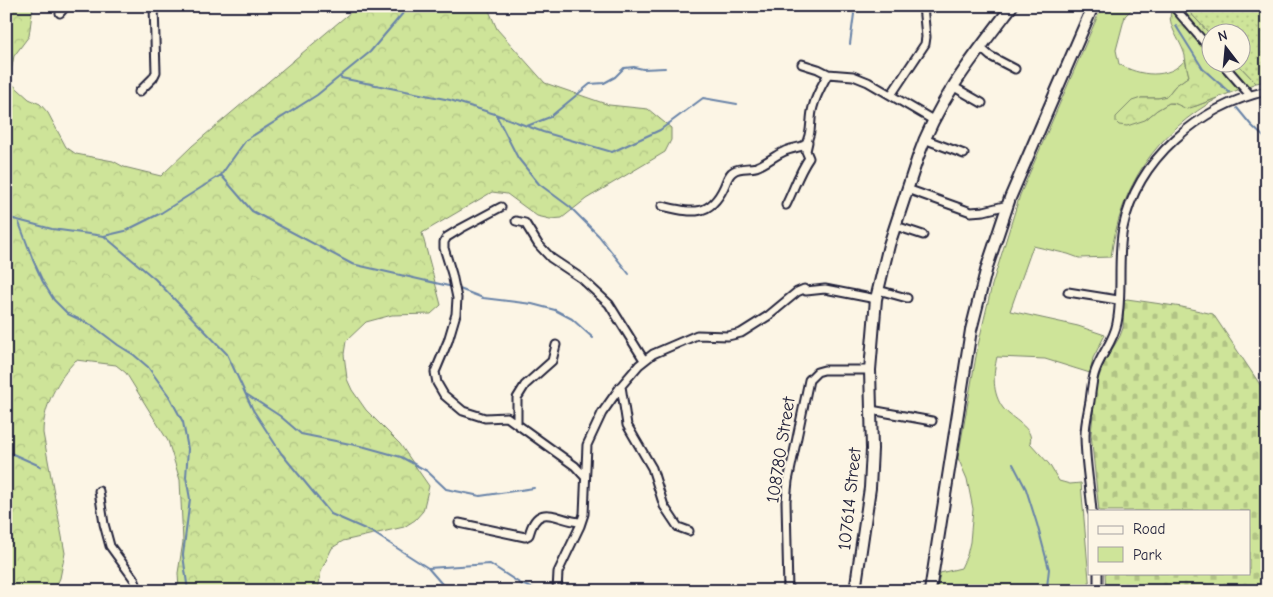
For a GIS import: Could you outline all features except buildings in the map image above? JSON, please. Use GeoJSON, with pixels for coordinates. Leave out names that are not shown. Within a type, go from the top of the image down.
{"type":"FeatureCollection","features":[{"type":"Feature","properties":{"kind":"street"},"geometry":{"type":"LineString","coordinates":[[60,13],[66,6]]}},
{"type":"Feature","properties":{"kind":"street"},"geometry":{"type":"LineString","coordinates":[[139,92],[153,78],[156,72],[154,6]]}},
{"type":"Feature","properties":{"kind":"street"},"geometry":{"type":"LineString","coordinates":[[891,95],[925,44],[923,6]]}},
{"type":"Feature","properties":{"kind":"street","name":"107614 Street"},"geometry":{"type":"LineString","coordinates":[[855,591],[870,488],[872,449],[870,370],[877,295],[889,245],[924,139],[933,120],[980,48],[1012,6]]}},
{"type":"Feature","properties":{"kind":"street"},"geometry":{"type":"LineString","coordinates":[[930,591],[971,330],[987,267],[1008,205],[1092,6]]}},
{"type":"Feature","properties":{"kind":"street"},"geometry":{"type":"LineString","coordinates":[[1173,6],[1200,37]]}},
{"type":"Feature","properties":{"kind":"street"},"geometry":{"type":"LineString","coordinates":[[980,48],[990,56],[1016,69]]}},
{"type":"Feature","properties":{"kind":"street"},"geometry":{"type":"LineString","coordinates":[[802,64],[828,74],[843,74],[857,77],[933,120]]}},
{"type":"Feature","properties":{"kind":"street"},"geometry":{"type":"LineString","coordinates":[[1230,72],[1250,95]]}},
{"type":"Feature","properties":{"kind":"street"},"geometry":{"type":"LineString","coordinates":[[786,204],[798,175],[809,158],[806,151],[813,107],[819,89],[828,74]]}},
{"type":"Feature","properties":{"kind":"street"},"geometry":{"type":"LineString","coordinates":[[954,87],[982,103]]}},
{"type":"Feature","properties":{"kind":"street"},"geometry":{"type":"LineString","coordinates":[[1092,510],[1085,444],[1086,416],[1097,366],[1117,325],[1119,263],[1123,227],[1130,204],[1146,174],[1170,144],[1193,124],[1250,95],[1267,91]]}},
{"type":"Feature","properties":{"kind":"street"},"geometry":{"type":"LineString","coordinates":[[662,206],[686,212],[704,209],[720,195],[728,177],[735,170],[758,166],[775,158],[784,151],[805,144],[809,139]]}},
{"type":"Feature","properties":{"kind":"street"},"geometry":{"type":"LineString","coordinates":[[924,139],[964,154]]}},
{"type":"Feature","properties":{"kind":"street"},"geometry":{"type":"LineString","coordinates":[[907,189],[971,212],[1008,205]]}},
{"type":"Feature","properties":{"kind":"street"},"geometry":{"type":"LineString","coordinates":[[501,207],[460,229],[444,242],[457,298],[456,314],[448,341],[435,372],[435,378],[444,395],[463,411],[485,418],[505,416],[575,466],[585,477]]}},
{"type":"Feature","properties":{"kind":"street"},"geometry":{"type":"LineString","coordinates":[[516,221],[525,224],[538,244],[551,258],[581,278],[609,304],[644,360]]}},
{"type":"Feature","properties":{"kind":"street"},"geometry":{"type":"LineString","coordinates":[[896,226],[923,235]]}},
{"type":"Feature","properties":{"kind":"street"},"geometry":{"type":"LineString","coordinates":[[557,591],[558,572],[581,522],[585,498],[586,445],[620,386],[644,360],[659,351],[697,335],[728,336],[741,333],[768,316],[797,292],[804,289],[806,291],[825,289],[907,298]]}},
{"type":"Feature","properties":{"kind":"street"},"geometry":{"type":"LineString","coordinates":[[1068,292],[1118,300]]}},
{"type":"Feature","properties":{"kind":"street"},"geometry":{"type":"LineString","coordinates":[[517,424],[517,398],[525,385],[552,361],[556,346]]}},
{"type":"Feature","properties":{"kind":"street","name":"108780 Street"},"geometry":{"type":"LineString","coordinates":[[788,591],[786,501],[788,481],[809,380],[817,372],[824,370],[870,370]]}},
{"type":"Feature","properties":{"kind":"street"},"geometry":{"type":"LineString","coordinates":[[620,386],[627,425],[652,468],[664,506],[678,527],[689,531]]}},
{"type":"Feature","properties":{"kind":"street"},"geometry":{"type":"LineString","coordinates":[[871,410],[932,421]]}},
{"type":"Feature","properties":{"kind":"street"},"geometry":{"type":"LineString","coordinates":[[99,491],[104,524],[110,546],[126,567],[139,591]]}},
{"type":"Feature","properties":{"kind":"street"},"geometry":{"type":"LineString","coordinates":[[459,523],[525,537],[530,535],[535,521],[545,514],[581,522]]}},
{"type":"Feature","properties":{"kind":"street"},"geometry":{"type":"LineString","coordinates":[[1098,574],[1098,591]]}},
{"type":"Feature","properties":{"kind":"green space"},"geometry":{"type":"Polygon","coordinates":[[[6,6],[33,6],[29,36],[14,56],[9,81],[29,99],[40,104],[48,113],[66,147],[76,154],[113,161],[124,167],[161,176],[192,146],[358,6],[487,6],[497,29],[545,83],[609,105],[648,109],[671,128],[671,140],[665,152],[586,199],[562,218],[550,219],[537,216],[507,194],[492,192],[422,233],[441,305],[431,314],[392,315],[366,322],[346,341],[344,354],[347,379],[352,390],[366,410],[400,444],[429,486],[423,511],[415,520],[404,527],[343,541],[332,548],[321,571],[318,591],[179,591],[178,573],[183,542],[180,480],[168,441],[126,373],[116,365],[76,360],[63,376],[53,394],[46,413],[43,433],[65,553],[60,578],[54,591],[6,591],[6,6]]]}},
{"type":"Feature","properties":{"kind":"green space"},"geometry":{"type":"Polygon","coordinates":[[[1102,6],[1135,6],[1125,16],[1116,50],[1119,64],[1136,71],[1154,74],[1171,71],[1185,60],[1189,76],[1175,86],[1167,96],[1141,98],[1145,120],[1169,103],[1196,106],[1220,97],[1197,111],[1177,127],[1145,163],[1123,207],[1111,257],[1079,258],[1033,246],[1010,311],[1078,326],[1105,335],[1093,358],[1090,373],[1045,359],[997,357],[994,383],[999,402],[1003,408],[1026,428],[1031,438],[1030,443],[1049,464],[1059,481],[1070,484],[1081,483],[1090,591],[937,591],[940,573],[961,568],[970,542],[973,509],[967,479],[958,458],[978,345],[992,285],[1020,195],[1102,6]]]}},
{"type":"Feature","properties":{"kind":"green space"},"geometry":{"type":"Polygon","coordinates":[[[1174,6],[1184,6],[1200,23],[1200,72],[1246,72],[1256,83],[1187,109],[1174,103],[1169,103],[1145,120],[1127,126],[1119,125],[1116,122],[1116,117],[1132,101],[1141,98],[1167,96],[1175,86],[1189,76],[1183,50],[1171,24],[1171,12],[1174,6]]]}},
{"type":"Feature","properties":{"kind":"green space"},"geometry":{"type":"Polygon","coordinates":[[[1184,6],[1267,6],[1267,81],[1256,83],[1246,72],[1250,72],[1250,22],[1200,23],[1184,6]]]}},
{"type":"Feature","properties":{"kind":"green space"},"geometry":{"type":"Polygon","coordinates":[[[1124,300],[1182,307],[1213,314],[1265,392],[1267,392],[1267,496],[1262,506],[1267,516],[1267,585],[1265,591],[1106,591],[1105,574],[1250,574],[1250,510],[1099,510],[1091,434],[1096,385],[1104,363],[1123,328],[1124,300]]]}},
{"type":"Feature","properties":{"kind":"waterway"},"geometry":{"type":"LineString","coordinates":[[6,217],[52,229],[104,236],[125,231],[161,213],[221,175],[246,140],[317,95],[370,52],[409,6]]}},
{"type":"Feature","properties":{"kind":"waterway"},"geometry":{"type":"LineString","coordinates":[[850,44],[854,14],[851,6]]}},
{"type":"Feature","properties":{"kind":"waterway"},"geometry":{"type":"LineString","coordinates":[[1176,26],[1203,69],[1229,92]]}},
{"type":"Feature","properties":{"kind":"waterway"},"geometry":{"type":"LineString","coordinates":[[527,126],[550,117],[590,84],[604,83],[615,77],[624,68],[665,68]]}},
{"type":"Feature","properties":{"kind":"waterway"},"geometry":{"type":"LineString","coordinates":[[341,78],[450,100],[543,132],[612,152],[660,130],[703,98],[737,104]]}},
{"type":"Feature","properties":{"kind":"waterway"},"geometry":{"type":"LineString","coordinates":[[1237,108],[1267,140]]}},
{"type":"Feature","properties":{"kind":"waterway"},"geometry":{"type":"LineString","coordinates":[[496,115],[518,158],[539,184],[570,207],[599,236],[629,274]]}},
{"type":"Feature","properties":{"kind":"waterway"},"geometry":{"type":"LineString","coordinates":[[221,175],[252,211],[352,264],[453,287]]}},
{"type":"Feature","properties":{"kind":"waterway"},"geometry":{"type":"LineString","coordinates":[[18,220],[33,260],[54,300],[68,314],[93,326],[148,367],[169,396],[183,422],[188,449],[186,477],[190,499],[183,555],[188,591]]}},
{"type":"Feature","properties":{"kind":"waterway"},"geometry":{"type":"LineString","coordinates":[[104,236],[155,279],[227,354],[253,410],[281,453],[331,514],[372,532],[428,568],[448,591]]}},
{"type":"Feature","properties":{"kind":"waterway"},"geometry":{"type":"LineString","coordinates":[[457,288],[483,298],[532,304],[555,310],[572,319],[593,338]]}},
{"type":"Feature","properties":{"kind":"waterway"},"geometry":{"type":"LineString","coordinates":[[246,394],[280,416],[301,434],[365,447],[401,457],[427,471],[446,489],[480,496],[534,488]]}},
{"type":"Feature","properties":{"kind":"waterway"},"geometry":{"type":"LineString","coordinates":[[6,451],[40,466]]}},
{"type":"Feature","properties":{"kind":"waterway"},"geometry":{"type":"LineString","coordinates":[[1013,464],[1026,489],[1037,524],[1049,569],[1047,587],[1049,591]]}},
{"type":"Feature","properties":{"kind":"waterway"},"geometry":{"type":"LineString","coordinates":[[428,568],[490,564],[521,584],[540,591]]}}]}
